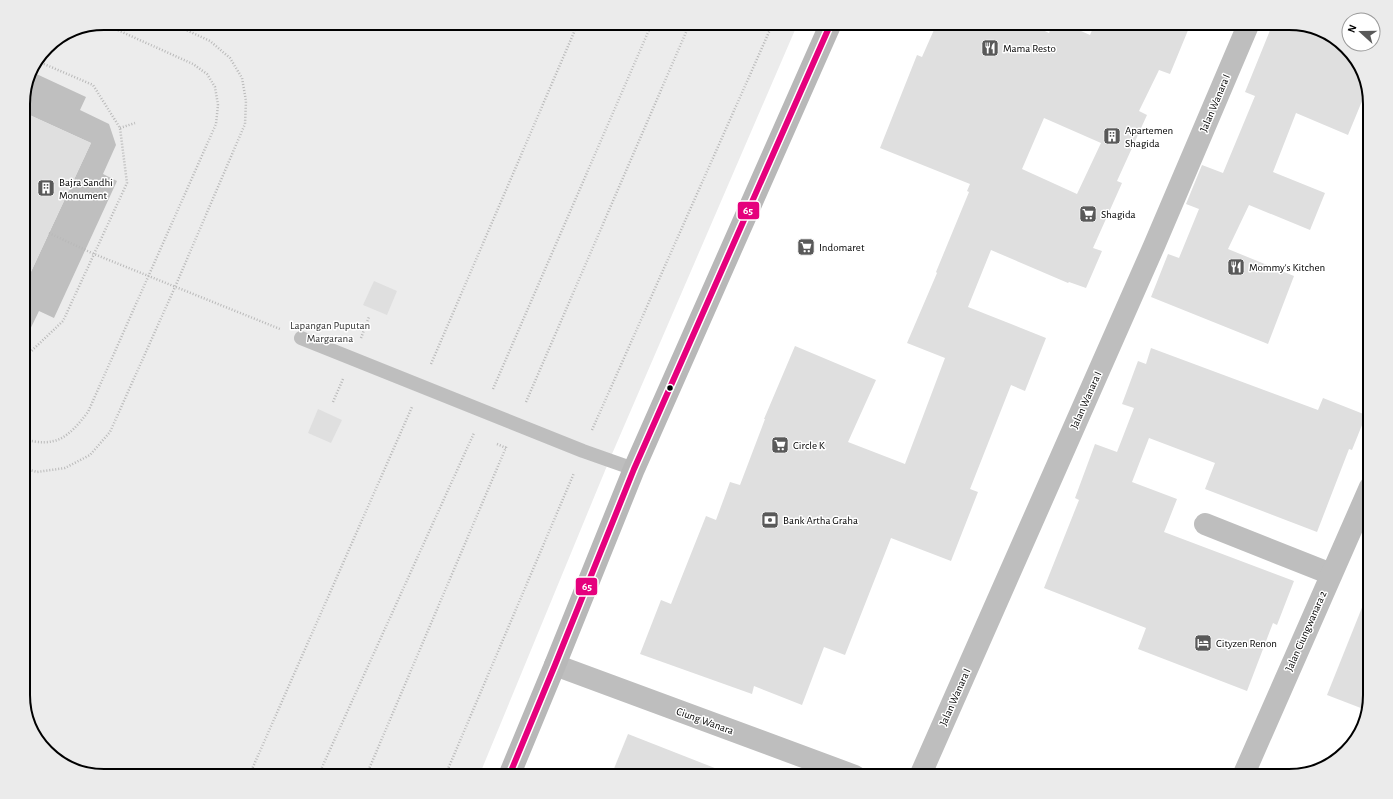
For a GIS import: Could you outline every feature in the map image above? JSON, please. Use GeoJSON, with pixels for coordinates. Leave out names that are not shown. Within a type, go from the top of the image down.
{"type":"FeatureCollection","features":[{"type":"Feature","properties":{"kind":"main road"},"geometry":{"type":"LineString","coordinates":[[512,769],[634,470],[828,30]]}},
{"type":"Feature","properties":{"kind":"street","name":"Jalan Wanara I"},"geometry":{"type":"LineString","coordinates":[[923,769],[1154,246],[1246,30]]}},
{"type":"Feature","properties":{"kind":"street","name":"Jalan Ciungwanara 2"},"geometry":{"type":"LineString","coordinates":[[1246,769],[1363,502]]}},
{"type":"Feature","properties":{"kind":"street"},"geometry":{"type":"LineString","coordinates":[[1205,524],[1331,574]]}},
{"type":"Feature","properties":{"kind":"street","name":"Ciung Wanara"},"geometry":{"type":"LineString","coordinates":[[555,665],[836,769]]}},
{"type":"Feature","properties":{"kind":"lane"},"geometry":{"type":"LineString","coordinates":[[300,338],[634,470]]}},
{"type":"Feature","properties":{"kind":"path"},"geometry":{"type":"LineString","coordinates":[[30,441],[38,443],[59,441],[77,427],[88,412],[216,124],[218,105],[215,87],[207,74],[193,64],[118,30]]}},
{"type":"Feature","properties":{"kind":"path"},"geometry":{"type":"LineString","coordinates":[[30,470],[37,472],[65,468],[90,455],[110,432],[175,287],[245,124],[246,101],[242,78],[230,58],[210,41],[186,30]]}},
{"type":"Feature","properties":{"kind":"path"},"geometry":{"type":"LineString","coordinates":[[321,769],[484,411],[649,30]]}},
{"type":"Feature","properties":{"kind":"path"},"geometry":{"type":"LineString","coordinates":[[369,769],[516,424],[687,30]]}},
{"type":"Feature","properties":{"kind":"path"},"geometry":{"type":"LineString","coordinates":[[448,769],[583,451],[770,30]]}},
{"type":"Feature","properties":{"kind":"path"},"geometry":{"type":"LineString","coordinates":[[30,352],[63,321],[127,184],[120,128],[93,85],[42,62]]}},
{"type":"Feature","properties":{"kind":"path"},"geometry":{"type":"LineString","coordinates":[[120,128],[135,123]]}},
{"type":"Feature","properties":{"kind":"path"},"geometry":{"type":"LineString","coordinates":[[49,233],[94,254],[300,338]]}},
{"type":"Feature","properties":{"kind":"green space","name":"Lapangan Puputan Margarana"},"geometry":{"type":"Polygon","coordinates":[[[104,30],[795,30],[609,461],[482,769],[104,769],[76,763],[59,754],[45,740],[40,732],[31,710],[30,700],[30,99],[34,80],[42,63],[55,48],[63,42],[89,31],[104,30]]]}},
{"type":"Feature","properties":{"kind":"shaded area"},"geometry":{"type":"Polygon","coordinates":[[[37,74],[86,97],[80,110],[109,124],[116,145],[103,174],[117,181],[54,318],[39,311],[30,330],[30,274],[91,143],[30,115],[31,89],[37,74]]]}},
{"type":"Feature","properties":{"kind":"building"},"geometry":{"type":"Polygon","coordinates":[[[934,30],[1043,30],[1049,33],[1050,30],[1079,30],[1090,35],[1092,30],[1188,30],[1170,74],[1159,70],[1139,111],[1147,115],[1117,181],[1122,183],[1093,248],[1102,251],[1086,288],[1069,282],[1068,283],[991,250],[968,307],[1046,338],[1025,391],[1011,385],[970,489],[978,492],[951,561],[891,538],[845,655],[824,647],[802,705],[754,686],[752,694],[640,654],[661,600],[671,604],[706,516],[716,520],[730,482],[740,485],[764,419],[795,346],[876,380],[848,442],[905,464],[945,358],[907,343],[937,273],[936,272],[969,192],[967,191],[970,184],[880,148],[917,55],[922,57],[934,30]],[[1044,118],[1022,169],[1077,194],[1101,143],[1044,118]]]}},
{"type":"Feature","properties":{"kind":"building"},"geometry":{"type":"Polygon","coordinates":[[[1270,30],[1289,30],[1308,33],[1326,40],[1345,55],[1351,63],[1359,80],[1363,99],[1348,135],[1296,113],[1273,172],[1325,193],[1310,230],[1249,205],[1228,249],[1294,276],[1268,344],[1151,297],[1168,254],[1179,258],[1199,209],[1186,204],[1202,165],[1223,173],[1255,96],[1245,92],[1270,30]]]}},
{"type":"Feature","properties":{"kind":"building","name":"Bajra Sandhi Monument"},"geometry":{"type":"Polygon","coordinates":[[[30,115],[91,143],[30,274],[30,115]]]}},
{"type":"Feature","properties":{"kind":"building"},"geometry":{"type":"Polygon","coordinates":[[[374,281],[397,291],[387,315],[363,305],[374,281]]]}},
{"type":"Feature","properties":{"kind":"building"},"geometry":{"type":"Polygon","coordinates":[[[1151,348],[1318,410],[1323,398],[1363,414],[1363,422],[1352,450],[1349,449],[1317,532],[1205,489],[1215,463],[1149,438],[1132,482],[1177,499],[1164,532],[1294,581],[1277,625],[1273,623],[1247,691],[1138,649],[1146,628],[1044,588],[1079,500],[1075,498],[1095,444],[1117,452],[1134,408],[1122,404],[1138,361],[1146,364],[1151,348]]]}},
{"type":"Feature","properties":{"kind":"building"},"geometry":{"type":"Polygon","coordinates":[[[318,409],[342,420],[331,443],[308,433],[318,409]]]}},
{"type":"Feature","properties":{"kind":"building"},"geometry":{"type":"Polygon","coordinates":[[[1363,605],[1363,695],[1361,708],[1327,695],[1363,605]]]}},
{"type":"Feature","properties":{"kind":"building"},"geometry":{"type":"Polygon","coordinates":[[[628,734],[717,769],[614,769],[628,734]]]}},
{"type":"Feature","properties":{"kind":"transit line","name":"65"},"geometry":{"type":"LineString","coordinates":[[512,769],[634,469],[828,30]]}},
{"type":"Feature","properties":{"kind":"place","name":"Mama Resto"},"geometry":{"type":"Point","coordinates":[990,48]}},
{"type":"Feature","properties":{"kind":"place","name":"Apartemen Shagida"},"geometry":{"type":"Point","coordinates":[1112,136]}},
{"type":"Feature","properties":{"kind":"place","name":"Bajra Sandhi Monument"},"geometry":{"type":"Point","coordinates":[46,188]}},
{"type":"Feature","properties":{"kind":"place","name":"Shagida"},"geometry":{"type":"Point","coordinates":[1088,214]}},
{"type":"Feature","properties":{"kind":"place","name":"Indomaret"},"geometry":{"type":"Point","coordinates":[806,247]}},
{"type":"Feature","properties":{"kind":"place","name":"Mommy's Kitchen"},"geometry":{"type":"Point","coordinates":[1236,267]}},
{"type":"Feature","properties":{"kind":"place","name":"Circle K"},"geometry":{"type":"Point","coordinates":[780,445]}},
{"type":"Feature","properties":{"kind":"place","name":"Bank Artha Graha"},"geometry":{"type":"Point","coordinates":[770,520]}},
{"type":"Feature","properties":{"kind":"place","name":"Cityzen Renon"},"geometry":{"type":"Point","coordinates":[1203,643]}}]}
